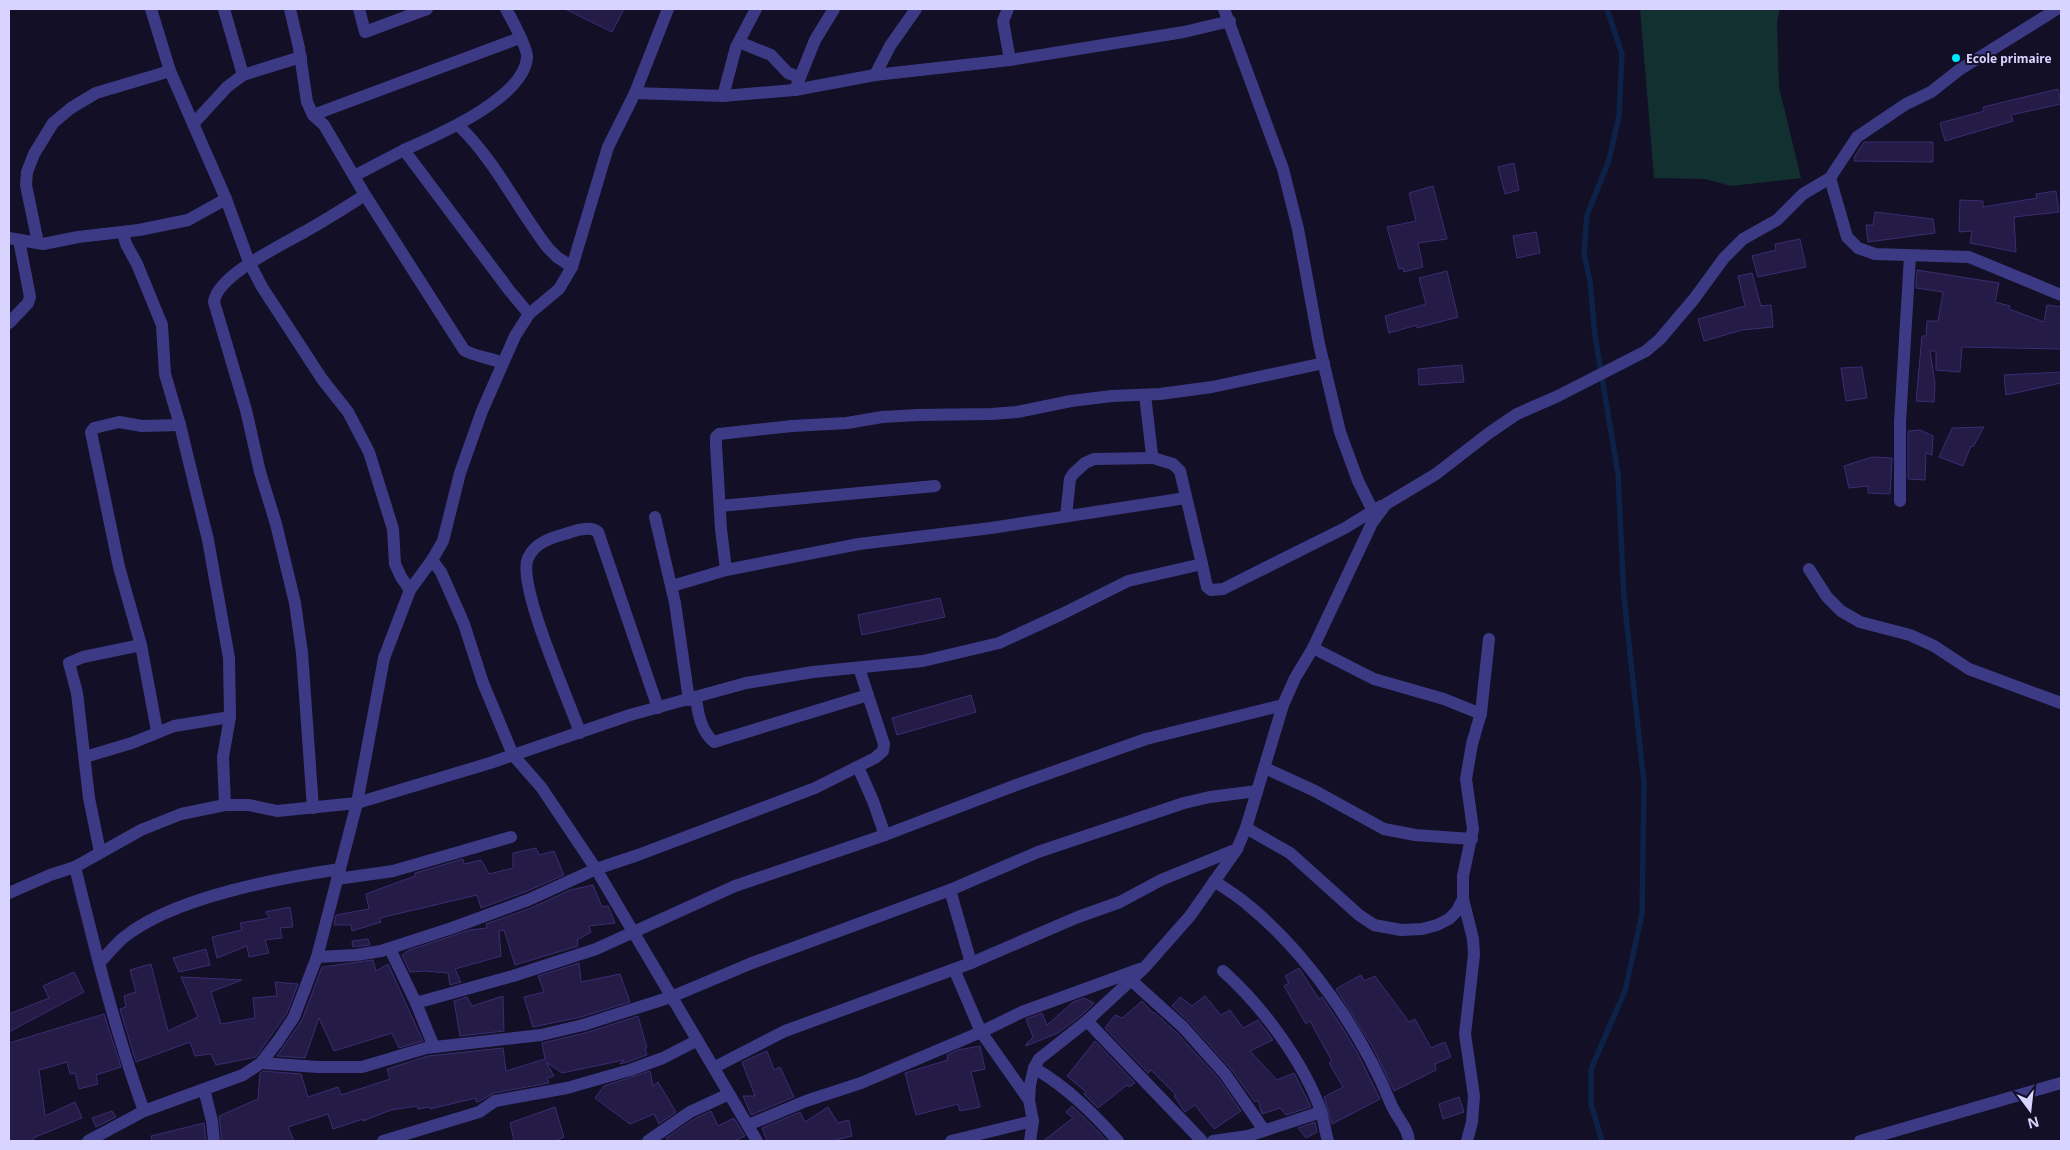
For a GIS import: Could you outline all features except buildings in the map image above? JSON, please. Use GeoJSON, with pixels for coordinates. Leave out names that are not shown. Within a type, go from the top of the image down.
{"type":"FeatureCollection","features":[{"type":"Feature","properties":{"kind":"street"},"geometry":{"type":"LineString","coordinates":[[151,9],[170,71],[226,199],[249,262],[262,287],[322,379],[348,412],[369,452],[393,529],[395,564],[410,590]]}},
{"type":"Feature","properties":{"kind":"street"},"geometry":{"type":"LineString","coordinates":[[224,9],[243,75]]}},
{"type":"Feature","properties":{"kind":"street"},"geometry":{"type":"LineString","coordinates":[[290,9],[301,58],[307,102],[313,115],[324,124],[365,195],[464,350],[469,354],[489,357],[502,362]]}},
{"type":"Feature","properties":{"kind":"street"},"geometry":{"type":"LineString","coordinates":[[359,9],[365,32],[428,9]]}},
{"type":"Feature","properties":{"kind":"street"},"geometry":{"type":"LineString","coordinates":[[354,176],[458,125],[485,108],[515,84],[527,60],[526,49],[506,9]]}},
{"type":"Feature","properties":{"kind":"street"},"geometry":{"type":"LineString","coordinates":[[88,1141],[144,1111],[243,1075],[261,1063],[294,1017],[317,957],[357,804],[384,658],[410,590],[432,560],[442,541],[460,472],[502,362],[529,314],[559,289],[572,267],[608,147],[635,92],[668,9]]}},
{"type":"Feature","properties":{"kind":"street"},"geometry":{"type":"LineString","coordinates":[[723,96],[739,42],[756,9]]}},
{"type":"Feature","properties":{"kind":"street"},"geometry":{"type":"LineString","coordinates":[[795,90],[815,40],[834,9]]}},
{"type":"Feature","properties":{"kind":"street"},"geometry":{"type":"LineString","coordinates":[[874,75],[890,46],[916,9]]}},
{"type":"Feature","properties":{"kind":"street"},"geometry":{"type":"LineString","coordinates":[[1008,9],[1003,21],[1010,60]]}},
{"type":"Feature","properties":{"kind":"street"},"geometry":{"type":"LineString","coordinates":[[1224,9],[1283,169],[1298,229],[1324,363],[1340,432],[1358,481],[1373,511]]}},
{"type":"Feature","properties":{"kind":"street"},"geometry":{"type":"LineString","coordinates":[[1066,516],[1070,479],[1085,463],[1094,459],[1154,458],[1162,459],[1178,467],[1207,587],[1211,590],[1223,589],[1345,528],[1436,474],[1517,414],[1558,396],[1646,351],[1660,339],[1694,299],[1724,258],[1743,239],[1777,220],[1803,194],[1830,178],[1856,137],[1906,104],[1931,92],[1960,70],[2057,9]]}},
{"type":"Feature","properties":{"kind":"street"},"geometry":{"type":"LineString","coordinates":[[635,92],[723,96],[795,90],[874,75],[1010,60],[1184,32],[1230,21]]}},
{"type":"Feature","properties":{"kind":"street"},"geometry":{"type":"LineString","coordinates":[[313,115],[520,38]]}},
{"type":"Feature","properties":{"kind":"street"},"geometry":{"type":"LineString","coordinates":[[739,42],[771,55],[788,73],[799,77]]}},
{"type":"Feature","properties":{"kind":"street"},"geometry":{"type":"LineString","coordinates":[[194,123],[227,87],[243,75],[301,58]]}},
{"type":"Feature","properties":{"kind":"street"},"geometry":{"type":"LineString","coordinates":[[38,243],[26,185],[26,172],[34,154],[53,122],[71,108],[96,93],[170,71]]}},
{"type":"Feature","properties":{"kind":"street"},"geometry":{"type":"LineString","coordinates":[[458,125],[476,144],[497,172],[556,258],[572,267]]}},
{"type":"Feature","properties":{"kind":"street"},"geometry":{"type":"LineString","coordinates":[[404,150],[529,314]]}},
{"type":"Feature","properties":{"kind":"street"},"geometry":{"type":"LineString","coordinates":[[1830,178],[1847,237],[1858,248],[1875,254],[1969,257],[2061,295]]}},
{"type":"Feature","properties":{"kind":"street"},"geometry":{"type":"LineString","coordinates":[[313,808],[302,653],[295,603],[276,524],[260,472],[246,410],[214,302],[217,292],[249,262],[306,232],[365,195]]}},
{"type":"Feature","properties":{"kind":"street"},"geometry":{"type":"LineString","coordinates":[[9,322],[28,303],[30,297],[14,239],[45,244],[78,237],[123,233],[182,221],[226,199]]}},
{"type":"Feature","properties":{"kind":"street"},"geometry":{"type":"LineString","coordinates":[[123,233],[126,244],[137,264],[162,325],[164,369],[180,425],[208,540],[229,658],[230,717],[223,757],[225,805]]}},
{"type":"Feature","properties":{"kind":"street"},"geometry":{"type":"LineString","coordinates":[[1900,502],[1900,422],[1910,256]]}},
{"type":"Feature","properties":{"kind":"street"},"geometry":{"type":"LineString","coordinates":[[726,570],[721,529],[716,439],[719,434],[792,426],[847,423],[882,417],[1017,412],[1071,401],[1212,387],[1324,363]]}},
{"type":"Feature","properties":{"kind":"street"},"geometry":{"type":"LineString","coordinates":[[1145,395],[1154,458]]}},
{"type":"Feature","properties":{"kind":"street"},"geometry":{"type":"LineString","coordinates":[[157,731],[141,645],[119,567],[91,432],[92,429],[98,426],[119,422],[142,426],[180,425]]}},
{"type":"Feature","properties":{"kind":"street"},"geometry":{"type":"LineString","coordinates":[[720,506],[935,486]]}},
{"type":"Feature","properties":{"kind":"street"},"geometry":{"type":"LineString","coordinates":[[672,586],[726,570],[859,544],[991,528],[1186,498]]}},
{"type":"Feature","properties":{"kind":"street"},"geometry":{"type":"LineString","coordinates":[[1030,1141],[1033,1121],[1029,1100],[1030,1086],[1034,1068],[1039,1059],[1087,1021],[1132,981],[1190,916],[1237,849],[1246,828],[1283,705],[1294,678],[1313,648],[1372,523],[1386,504]]}},
{"type":"Feature","properties":{"kind":"street"},"geometry":{"type":"LineString","coordinates":[[655,518],[672,586],[692,699],[703,727],[714,742],[868,695]]}},
{"type":"Feature","properties":{"kind":"street"},"geometry":{"type":"LineString","coordinates":[[580,733],[538,622],[527,576],[527,562],[534,549],[541,543],[555,537],[586,529],[593,529],[598,532],[658,708]]}},
{"type":"Feature","properties":{"kind":"street"},"geometry":{"type":"LineString","coordinates":[[432,560],[441,572],[464,624],[483,683],[513,755],[541,787],[596,869],[696,1041],[715,1068],[757,1141]]}},
{"type":"Feature","properties":{"kind":"street"},"geometry":{"type":"LineString","coordinates":[[9,894],[50,875],[75,867],[141,830],[181,814],[225,805],[249,805],[276,811],[357,804],[658,708],[746,683],[813,672],[923,661],[998,644],[1128,581],[1202,564]]}},
{"type":"Feature","properties":{"kind":"street"},"geometry":{"type":"LineString","coordinates":[[1809,568],[1827,598],[1841,611],[1860,622],[1910,635],[1934,646],[1968,669],[2061,703]]}},
{"type":"Feature","properties":{"kind":"street"},"geometry":{"type":"LineString","coordinates":[[1467,1141],[1472,1122],[1474,1096],[1465,1034],[1474,955],[1473,939],[1464,899],[1463,876],[1472,838],[1466,779],[1472,744],[1481,714],[1489,640]]}},
{"type":"Feature","properties":{"kind":"street"},"geometry":{"type":"LineString","coordinates":[[100,852],[89,798],[77,693],[69,662],[141,645]]}},
{"type":"Feature","properties":{"kind":"street"},"geometry":{"type":"LineString","coordinates":[[1313,648],[1374,679],[1444,699],[1481,714]]}},
{"type":"Feature","properties":{"kind":"street"},"geometry":{"type":"LineString","coordinates":[[317,957],[356,955],[390,948],[528,900],[596,869],[815,788],[875,758],[882,751],[884,744],[859,668]]}},
{"type":"Feature","properties":{"kind":"street"},"geometry":{"type":"LineString","coordinates":[[416,1003],[513,976],[587,952],[735,886],[884,836],[1008,788],[1146,739],[1283,705]]}},
{"type":"Feature","properties":{"kind":"street"},"geometry":{"type":"LineString","coordinates":[[85,757],[132,743],[157,731],[174,726],[230,717]]}},
{"type":"Feature","properties":{"kind":"street"},"geometry":{"type":"LineString","coordinates":[[858,766],[873,801],[884,836]]}},
{"type":"Feature","properties":{"kind":"street"},"geometry":{"type":"LineString","coordinates":[[1265,768],[1314,791],[1384,829],[1415,835],[1472,838]]}},
{"type":"Feature","properties":{"kind":"street"},"geometry":{"type":"LineString","coordinates":[[261,1063],[318,1067],[362,1067],[434,1047],[541,1035],[583,1025],[671,997],[752,963],[950,890],[1038,852],[1162,810],[1210,797],[1257,791]]}},
{"type":"Feature","properties":{"kind":"street"},"geometry":{"type":"LineString","coordinates":[[1246,828],[1290,853],[1359,915],[1374,925],[1401,930],[1422,929],[1436,925],[1449,919],[1457,911],[1464,899]]}},
{"type":"Feature","properties":{"kind":"street"},"geometry":{"type":"LineString","coordinates":[[99,964],[123,939],[136,929],[181,906],[226,893],[307,874],[339,874],[358,878],[393,871],[511,837]]}},
{"type":"Feature","properties":{"kind":"street"},"geometry":{"type":"LineString","coordinates":[[715,1068],[785,1031],[971,963],[1078,917],[1120,902],[1161,880],[1237,849]]}},
{"type":"Feature","properties":{"kind":"street"},"geometry":{"type":"LineString","coordinates":[[75,867],[127,1066],[144,1111]]}},
{"type":"Feature","properties":{"kind":"street"},"geometry":{"type":"LineString","coordinates":[[1214,881],[1248,905],[1279,934],[1312,970],[1337,1005],[1386,1088],[1391,1106],[1406,1131],[1409,1141]]}},
{"type":"Feature","properties":{"kind":"street"},"geometry":{"type":"LineString","coordinates":[[950,890],[971,963]]}},
{"type":"Feature","properties":{"kind":"street"},"geometry":{"type":"LineString","coordinates":[[390,948],[434,1047]]}},
{"type":"Feature","properties":{"kind":"street"},"geometry":{"type":"LineString","coordinates":[[748,1124],[861,1083],[981,1032],[1022,1012],[1145,967]]}},
{"type":"Feature","properties":{"kind":"street"},"geometry":{"type":"LineString","coordinates":[[954,969],[981,1032],[1029,1100]]}},
{"type":"Feature","properties":{"kind":"street"},"geometry":{"type":"LineString","coordinates":[[1223,971],[1244,991],[1288,1047],[1307,1079],[1321,1112],[1328,1141]]}},
{"type":"Feature","properties":{"kind":"street"},"geometry":{"type":"LineString","coordinates":[[1132,981],[1183,1027],[1225,1074],[1264,1130]]}},
{"type":"Feature","properties":{"kind":"street"},"geometry":{"type":"LineString","coordinates":[[1087,1021],[1202,1141]]}},
{"type":"Feature","properties":{"kind":"street"},"geometry":{"type":"LineString","coordinates":[[383,1141],[479,1112],[495,1101],[567,1088],[630,1070],[662,1058],[696,1041]]}},
{"type":"Feature","properties":{"kind":"street"},"geometry":{"type":"LineString","coordinates":[[1034,1068],[1050,1077],[1075,1097],[1118,1141]]}},
{"type":"Feature","properties":{"kind":"street"},"geometry":{"type":"LineString","coordinates":[[1860,1141],[2061,1083]]}},
{"type":"Feature","properties":{"kind":"street"},"geometry":{"type":"LineString","coordinates":[[204,1089],[212,1121],[214,1141]]}},
{"type":"Feature","properties":{"kind":"street"},"geometry":{"type":"LineString","coordinates":[[648,1141],[690,1112],[729,1094]]}},
{"type":"Feature","properties":{"kind":"street"},"geometry":{"type":"LineString","coordinates":[[1213,1141],[1231,1139],[1321,1112]]}},
{"type":"Feature","properties":{"kind":"street"},"geometry":{"type":"LineString","coordinates":[[951,1141],[1033,1121]]}},
{"type":"Feature","properties":{"kind":"green space"},"geometry":{"type":"Polygon","coordinates":[[[1640,9],[1780,9],[1777,21],[1779,87],[1801,178],[1731,186],[1705,179],[1654,178],[1640,9]]]}},
{"type":"Feature","properties":{"kind":"waterway"},"geometry":{"type":"LineString","coordinates":[[1602,1141],[1591,1104],[1591,1069],[1625,991],[1642,914],[1644,783],[1624,597],[1618,474],[1595,336],[1590,282],[1584,253],[1587,215],[1609,160],[1619,116],[1622,54],[1607,9]]}},
{"type":"Feature","properties":{"kind":"place","name":"Ecole primaire"},"geometry":{"type":"Point","coordinates":[1956,58]}}]}
